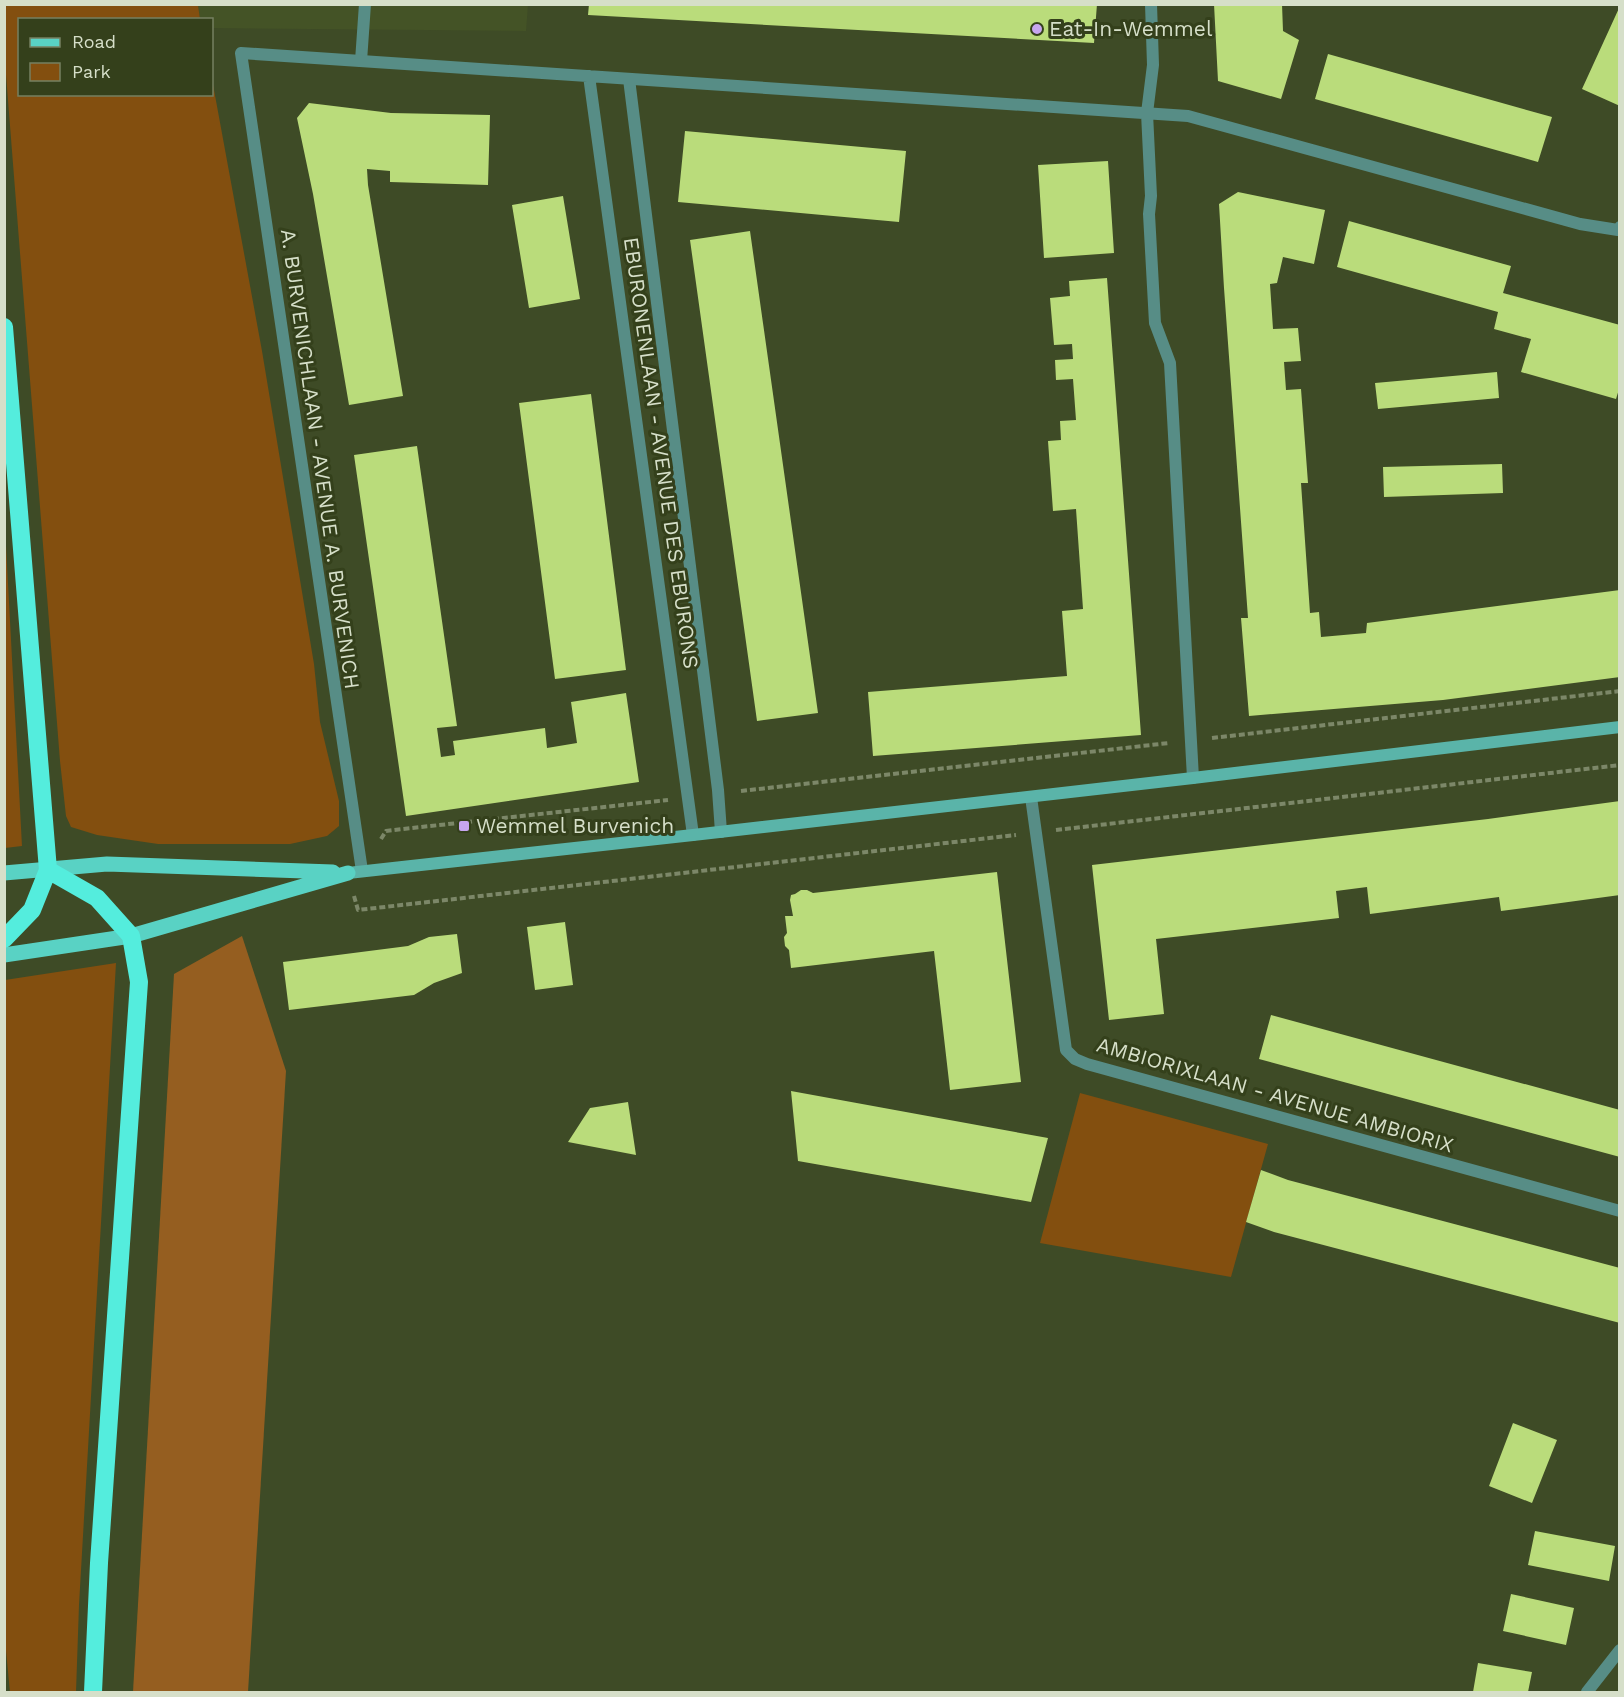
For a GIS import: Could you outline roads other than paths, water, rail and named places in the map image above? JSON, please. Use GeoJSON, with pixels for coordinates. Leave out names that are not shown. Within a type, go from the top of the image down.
{"type":"FeatureCollection","features":[{"type":"Feature","properties":{"kind":"highway"},"geometry":{"type":"LineString","coordinates":[[4,327],[48,870],[32,910],[4,939]]}},
{"type":"Feature","properties":{"kind":"highway"},"geometry":{"type":"LineString","coordinates":[[48,870],[97,898],[131,936],[139,982],[100,1551],[93,1692]]}},
{"type":"Feature","properties":{"kind":"main road"},"geometry":{"type":"LineString","coordinates":[[4,873],[107,864],[355,872]]}},
{"type":"Feature","properties":{"kind":"main road"},"geometry":{"type":"LineString","coordinates":[[4,955],[131,936],[355,872]]}},
{"type":"Feature","properties":{"kind":"street"},"geometry":{"type":"LineString","coordinates":[[365,4],[361,61],[1188,116],[1580,224],[1618,230],[1620,227]]}},
{"type":"Feature","properties":{"kind":"street"},"geometry":{"type":"LineString","coordinates":[[1151,4],[1153,65],[1147,113],[1151,196],[1149,214],[1155,323],[1170,363],[1192,778]]}},
{"type":"Feature","properties":{"kind":"street","name":"A. BURVENICHLAAN - AVENUE A. BURVENICH"},"geometry":{"type":"LineString","coordinates":[[355,872],[358,847],[241,53],[361,61]]}},
{"type":"Feature","properties":{"kind":"street","name":"EBURONENLAAN - AVENUE DES EBURONS"},"geometry":{"type":"LineString","coordinates":[[590,76],[693,836]]}},
{"type":"Feature","properties":{"kind":"street","name":"EBURONENLAAN - AVENUE DES EBURONS"},"geometry":{"type":"LineString","coordinates":[[629,79],[721,832]]}},
{"type":"Feature","properties":{"kind":"street"},"geometry":{"type":"LineString","coordinates":[[355,872],[693,836],[1620,727]]}},
{"type":"Feature","properties":{"kind":"street","name":"AMBIORIXLAAN - AVENUE AMBIORIX"},"geometry":{"type":"LineString","coordinates":[[1031,797],[1066,1050],[1075,1059],[1620,1211]]}},
{"type":"Feature","properties":{"kind":"street"},"geometry":{"type":"LineString","coordinates":[[1587,1692],[1620,1650]]}},
{"type":"Feature","properties":{"kind":"place","name":"Eat-In-Wemmel"},"geometry":{"type":"Point","coordinates":[1037,29]}},
{"type":"Feature","properties":{"kind":"place","name":"Wemmel Burvenich"},"geometry":{"type":"Point","coordinates":[464,826]}}]}
